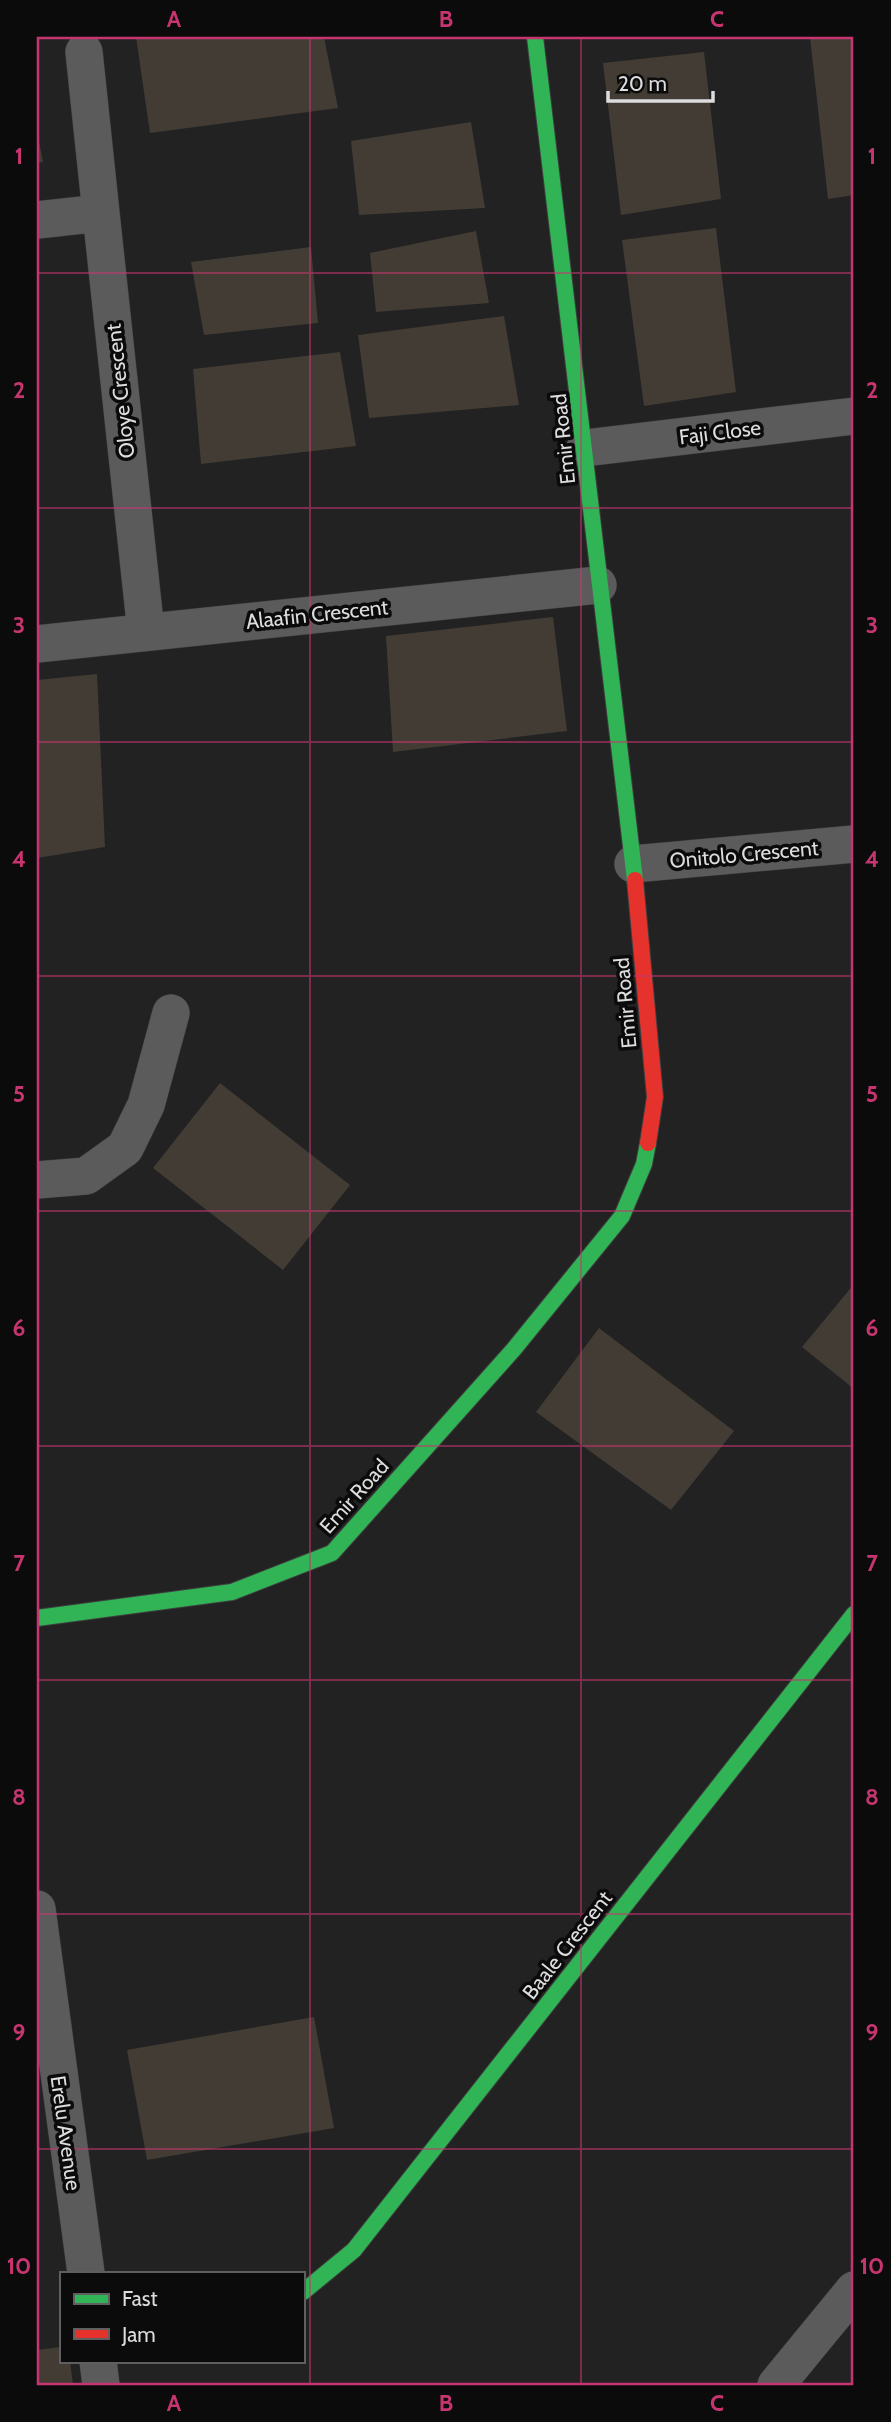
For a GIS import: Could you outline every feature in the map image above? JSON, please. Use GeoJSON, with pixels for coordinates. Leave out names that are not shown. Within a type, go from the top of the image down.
{"type":"FeatureCollection","features":[{"type":"Feature","properties":{"kind":"street","name":"Emir Road"},"geometry":{"type":"LineString","coordinates":[[37,1618],[232,1592],[332,1553],[514,1349],[622,1216],[644,1164],[655,1097],[633,864],[535,37]]}},
{"type":"Feature","properties":{"kind":"street","name":"Oloye Crescent"},"geometry":{"type":"LineString","coordinates":[[84,52],[146,632]]}},
{"type":"Feature","properties":{"kind":"street"},"geometry":{"type":"LineString","coordinates":[[37,220],[101,213]]}},
{"type":"Feature","properties":{"kind":"street","name":"Faji Close"},"geometry":{"type":"LineString","coordinates":[[585,448],[854,416]]}},
{"type":"Feature","properties":{"kind":"street","name":"Alaafin Crescent"},"geometry":{"type":"LineString","coordinates":[[37,644],[598,585]]}},
{"type":"Feature","properties":{"kind":"street","name":"Onitolo Crescent"},"geometry":{"type":"LineString","coordinates":[[633,864],[854,844]]}},
{"type":"Feature","properties":{"kind":"street"},"geometry":{"type":"LineString","coordinates":[[37,1180],[86,1176],[125,1149],[146,1105],[171,1013]]}},
{"type":"Feature","properties":{"kind":"street","name":"Baale Crescent"},"geometry":{"type":"LineString","coordinates":[[304,2291],[354,2250],[854,1614]]}},
{"type":"Feature","properties":{"kind":"street","name":"Erelu Avenue"},"geometry":{"type":"LineString","coordinates":[[37,1909],[45,2049],[86,2272]]}},
{"type":"Feature","properties":{"kind":"street"},"geometry":{"type":"LineString","coordinates":[[776,2385],[854,2290]]}},
{"type":"Feature","properties":{"kind":"street"},"geometry":{"type":"LineString","coordinates":[[98,2362],[101,2385]]}},
{"type":"Feature","properties":{"kind":"building"},"geometry":{"type":"Polygon","coordinates":[[[136,37],[324,37],[338,108],[150,133],[136,37]]]}},
{"type":"Feature","properties":{"kind":"building"},"geometry":{"type":"Polygon","coordinates":[[[810,37],[854,37],[854,195],[828,199],[810,37]]]}},
{"type":"Feature","properties":{"kind":"building"},"geometry":{"type":"Polygon","coordinates":[[[704,52],[721,199],[621,215],[603,63],[704,52]]]}},
{"type":"Feature","properties":{"kind":"building"},"geometry":{"type":"Polygon","coordinates":[[[471,122],[485,208],[359,215],[351,141],[471,122]]]}},
{"type":"Feature","properties":{"kind":"building"},"geometry":{"type":"Polygon","coordinates":[[[37,131],[43,162],[37,163],[37,131]]]}},
{"type":"Feature","properties":{"kind":"building"},"geometry":{"type":"Polygon","coordinates":[[[716,228],[736,392],[644,406],[622,240],[716,228]]]}},
{"type":"Feature","properties":{"kind":"building"},"geometry":{"type":"Polygon","coordinates":[[[476,231],[489,303],[376,312],[370,253],[476,231]]]}},
{"type":"Feature","properties":{"kind":"building"},"geometry":{"type":"Polygon","coordinates":[[[311,247],[318,323],[204,335],[191,262],[311,247]]]}},
{"type":"Feature","properties":{"kind":"building"},"geometry":{"type":"Polygon","coordinates":[[[504,316],[519,405],[369,418],[358,335],[504,316]]]}},
{"type":"Feature","properties":{"kind":"building"},"geometry":{"type":"Polygon","coordinates":[[[340,352],[356,446],[201,464],[193,369],[340,352]]]}},
{"type":"Feature","properties":{"kind":"building"},"geometry":{"type":"Polygon","coordinates":[[[553,617],[567,731],[393,752],[386,636],[553,617]]]}},
{"type":"Feature","properties":{"kind":"building"},"geometry":{"type":"Polygon","coordinates":[[[97,674],[105,847],[37,858],[37,680],[97,674]]]}},
{"type":"Feature","properties":{"kind":"building"},"geometry":{"type":"Polygon","coordinates":[[[220,1083],[350,1185],[283,1270],[153,1168],[220,1083]]]}},
{"type":"Feature","properties":{"kind":"building"},"geometry":{"type":"Polygon","coordinates":[[[854,1284],[854,1389],[802,1347],[854,1284]]]}},
{"type":"Feature","properties":{"kind":"building"},"geometry":{"type":"Polygon","coordinates":[[[599,1328],[734,1431],[671,1510],[536,1412],[599,1328]]]}},
{"type":"Feature","properties":{"kind":"building"},"geometry":{"type":"Polygon","coordinates":[[[314,2017],[334,2128],[147,2160],[127,2050],[314,2017]]]}},
{"type":"Feature","properties":{"kind":"building"},"geometry":{"type":"Polygon","coordinates":[[[60,2347],[60,2362],[70,2362],[73,2385],[37,2385],[37,2350],[60,2347]]]}},
{"type":"Feature","properties":{"kind":"traffic: fast"},"geometry":{"type":"LineString","coordinates":[[535,37],[635,880]]}},
{"type":"Feature","properties":{"kind":"traffic: fast"},"geometry":{"type":"LineString","coordinates":[[37,1618],[232,1592],[332,1553],[514,1349],[622,1216],[644,1164],[648,1143]]}},
{"type":"Feature","properties":{"kind":"traffic: fast"},"geometry":{"type":"LineString","coordinates":[[304,2291],[354,2250],[854,1614]]}},
{"type":"Feature","properties":{"kind":"traffic: jam"},"geometry":{"type":"LineString","coordinates":[[635,880],[655,1097],[648,1143]]}}]}
